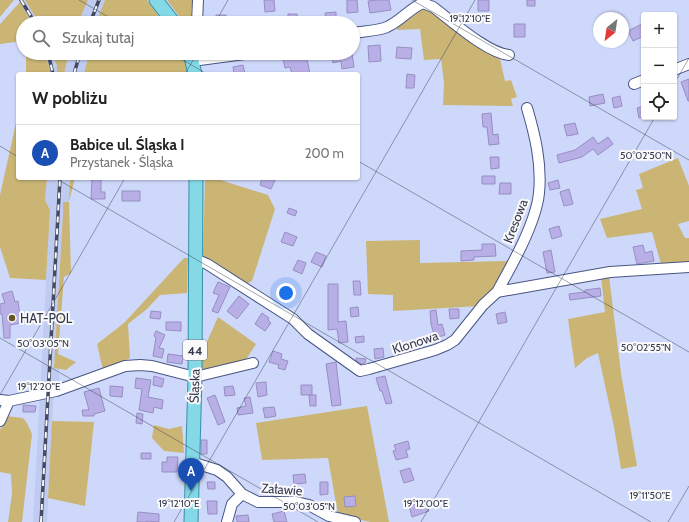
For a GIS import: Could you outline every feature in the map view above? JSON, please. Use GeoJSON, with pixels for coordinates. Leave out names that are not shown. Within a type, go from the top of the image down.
{"type":"FeatureCollection","features":[{"type":"Feature","properties":{"kind":"main road"},"geometry":{"type":"LineString","coordinates":[[156,0],[169,16]]}},
{"type":"Feature","properties":{"kind":"main road"},"geometry":{"type":"LineString","coordinates":[[195,72],[196,60]]}},
{"type":"Feature","properties":{"kind":"main road","name":"Śląska"},"geometry":{"type":"LineString","coordinates":[[191,522],[195,377],[196,180]]}},
{"type":"Feature","properties":{"kind":"street"},"geometry":{"type":"LineString","coordinates":[[197,16],[198,0]]}},
{"type":"Feature","properties":{"kind":"street"},"geometry":{"type":"LineString","coordinates":[[360,32],[386,27],[414,6],[423,2],[433,7],[490,50],[502,55],[508,55]]}},
{"type":"Feature","properties":{"kind":"street"},"geometry":{"type":"LineString","coordinates":[[677,69],[689,64]]}},
{"type":"Feature","properties":{"kind":"street"},"geometry":{"type":"LineString","coordinates":[[634,84],[641,81]]}},
{"type":"Feature","properties":{"kind":"street","name":"Kresowa"},"geometry":{"type":"LineString","coordinates":[[497,292],[533,217],[539,194],[538,157],[528,108]]}},
{"type":"Feature","properties":{"kind":"street","name":"Klonowa"},"geometry":{"type":"LineString","coordinates":[[195,259],[207,264],[288,316],[308,334],[360,371],[369,370],[447,346],[455,340],[483,305],[497,292]]}},
{"type":"Feature","properties":{"kind":"street"},"geometry":{"type":"LineString","coordinates":[[497,292],[610,272],[689,267]]}},
{"type":"Feature","properties":{"kind":"street"},"geometry":{"type":"LineString","coordinates":[[0,421],[5,401],[70,387],[125,366],[152,366],[195,377],[253,363]]}},
{"type":"Feature","properties":{"kind":"street","name":"Załawie"},"geometry":{"type":"LineString","coordinates":[[192,464],[198,464],[217,470],[228,476],[242,494],[258,502],[296,502],[309,505],[329,516],[355,522]]}},
{"type":"Feature","properties":{"kind":"street"},"geometry":{"type":"LineString","coordinates":[[227,522],[232,504],[242,494]]}},
{"type":"Feature","properties":{"kind":"shaded area"},"geometry":{"type":"Polygon","coordinates":[[[0,0],[14,0],[0,17],[0,0]]]}},
{"type":"Feature","properties":{"kind":"shaded area"},"geometry":{"type":"Polygon","coordinates":[[[18,0],[25,0],[35,16],[28,16],[18,0]]]}},
{"type":"Feature","properties":{"kind":"shaded area"},"geometry":{"type":"Polygon","coordinates":[[[25,0],[88,0],[81,16],[35,16],[25,0]]]}},
{"type":"Feature","properties":{"kind":"shaded area"},"geometry":{"type":"Polygon","coordinates":[[[88,0],[105,0],[99,16],[81,16],[88,0]]]}},
{"type":"Feature","properties":{"kind":"shaded area"},"geometry":{"type":"Polygon","coordinates":[[[105,0],[147,0],[159,16],[99,16],[105,0]]]}},
{"type":"Feature","properties":{"kind":"shaded area"},"geometry":{"type":"Polygon","coordinates":[[[167,0],[193,0],[192,16],[179,16],[167,0]]]}},
{"type":"Feature","properties":{"kind":"shaded area"},"geometry":{"type":"Polygon","coordinates":[[[20,2],[28,16],[16,16],[16,42],[0,44],[0,24],[20,2]]]}},
{"type":"Feature","properties":{"kind":"shaded area"},"geometry":{"type":"Polygon","coordinates":[[[424,7],[435,12],[478,46],[500,59],[505,81],[511,80],[517,97],[511,99],[513,106],[443,105],[444,83],[441,59],[424,60],[420,29],[397,30],[397,24],[424,7]]]}},
{"type":"Feature","properties":{"kind":"shaded area"},"geometry":{"type":"Polygon","coordinates":[[[26,60],[47,60],[50,72],[26,72],[26,60]]]}},
{"type":"Feature","properties":{"kind":"shaded area"},"geometry":{"type":"Polygon","coordinates":[[[47,60],[55,60],[57,72],[50,72],[47,60]]]}},
{"type":"Feature","properties":{"kind":"shaded area"},"geometry":{"type":"Polygon","coordinates":[[[55,60],[67,60],[64,72],[57,72],[55,60]]]}},
{"type":"Feature","properties":{"kind":"shaded area"},"geometry":{"type":"Polygon","coordinates":[[[67,60],[87,60],[84,72],[64,72],[67,60]]]}},
{"type":"Feature","properties":{"kind":"shaded area"},"geometry":{"type":"Polygon","coordinates":[[[87,60],[185,60],[187,72],[84,72],[87,60]]]}},
{"type":"Feature","properties":{"kind":"shaded area"},"geometry":{"type":"Polygon","coordinates":[[[16,123],[16,180],[47,180],[45,200],[50,210],[46,280],[10,278],[0,247],[0,195],[16,123]]]}},
{"type":"Feature","properties":{"kind":"shaded area"},"geometry":{"type":"Polygon","coordinates":[[[678,158],[689,186],[689,221],[678,224],[685,238],[689,238],[689,263],[661,264],[652,232],[607,238],[600,219],[642,209],[636,190],[643,188],[639,174],[678,158]]]}},
{"type":"Feature","properties":{"kind":"shaded area"},"geometry":{"type":"Polygon","coordinates":[[[47,180],[70,180],[69,202],[63,202],[54,368],[59,369],[60,385],[54,387],[47,522],[33,522],[50,210],[45,200],[47,180]]]}},
{"type":"Feature","properties":{"kind":"shaded area"},"geometry":{"type":"Polygon","coordinates":[[[70,180],[74,180],[69,202],[70,180]]]}},
{"type":"Feature","properties":{"kind":"shaded area"},"geometry":{"type":"Polygon","coordinates":[[[205,180],[220,180],[268,195],[275,209],[252,281],[246,284],[203,257],[205,180]]]}},
{"type":"Feature","properties":{"kind":"shaded area"},"geometry":{"type":"Polygon","coordinates":[[[63,202],[69,202],[71,273],[64,277],[58,354],[76,362],[66,370],[54,368],[63,202]]]}},
{"type":"Feature","properties":{"kind":"shaded area"},"geometry":{"type":"Polygon","coordinates":[[[420,240],[420,263],[507,261],[496,289],[480,306],[393,311],[393,295],[368,294],[366,241],[420,240]]]}},
{"type":"Feature","properties":{"kind":"shaded area"},"geometry":{"type":"Polygon","coordinates":[[[184,258],[188,258],[187,293],[160,295],[147,309],[128,324],[130,358],[103,370],[97,344],[124,323],[184,258]]]}},
{"type":"Feature","properties":{"kind":"shaded area"},"geometry":{"type":"Polygon","coordinates":[[[609,276],[621,373],[637,466],[621,469],[614,427],[598,353],[587,358],[575,368],[568,319],[605,312],[601,277],[609,276]]]}},
{"type":"Feature","properties":{"kind":"shaded area"},"geometry":{"type":"Polygon","coordinates":[[[218,317],[256,344],[240,369],[201,380],[201,355],[218,317]]]}},
{"type":"Feature","properties":{"kind":"shaded area"},"geometry":{"type":"Polygon","coordinates":[[[367,406],[389,522],[370,522],[338,515],[328,458],[262,460],[256,423],[367,406]]]}},
{"type":"Feature","properties":{"kind":"shaded area"},"geometry":{"type":"Polygon","coordinates":[[[6,416],[23,418],[32,434],[22,522],[8,522],[12,494],[11,474],[0,472],[0,430],[6,416]]]}},
{"type":"Feature","properties":{"kind":"shaded area"},"geometry":{"type":"Polygon","coordinates":[[[52,421],[94,422],[85,506],[48,498],[52,421]]]}},
{"type":"Feature","properties":{"kind":"shaded area"},"geometry":{"type":"Polygon","coordinates":[[[154,425],[169,429],[182,426],[184,453],[164,451],[152,438],[154,425]]]}},
{"type":"Feature","properties":{"kind":"building"},"geometry":{"type":"Polygon","coordinates":[[[264,0],[274,0],[275,11],[265,12],[264,0]]]}},
{"type":"Feature","properties":{"kind":"building"},"geometry":{"type":"Polygon","coordinates":[[[347,0],[357,0],[358,12],[347,13],[347,0]]]}},
{"type":"Feature","properties":{"kind":"building"},"geometry":{"type":"Polygon","coordinates":[[[389,0],[391,10],[370,13],[368,1],[389,0]]]}},
{"type":"Feature","properties":{"kind":"building"},"geometry":{"type":"Polygon","coordinates":[[[478,0],[489,0],[489,11],[478,11],[478,0]]]}},
{"type":"Feature","properties":{"kind":"building"},"geometry":{"type":"Polygon","coordinates":[[[527,0],[535,0],[535,6],[527,6],[527,0]]]}},
{"type":"Feature","properties":{"kind":"building"},"geometry":{"type":"Polygon","coordinates":[[[336,12],[336,16],[325,16],[325,13],[336,12]]]}},
{"type":"Feature","properties":{"kind":"building"},"geometry":{"type":"Polygon","coordinates":[[[288,14],[297,14],[297,16],[288,16],[288,14]]]}},
{"type":"Feature","properties":{"kind":"building"},"geometry":{"type":"Polygon","coordinates":[[[514,24],[525,24],[525,37],[514,37],[514,24]]]}},
{"type":"Feature","properties":{"kind":"building"},"geometry":{"type":"Polygon","coordinates":[[[641,24],[641,37],[633,41],[629,30],[641,24]]]}},
{"type":"Feature","properties":{"kind":"building"},"geometry":{"type":"Polygon","coordinates":[[[380,45],[381,61],[369,62],[368,46],[380,45]]]}},
{"type":"Feature","properties":{"kind":"building"},"geometry":{"type":"Polygon","coordinates":[[[397,47],[412,48],[411,59],[396,58],[397,47]]]}},
{"type":"Feature","properties":{"kind":"building"},"geometry":{"type":"Polygon","coordinates":[[[283,60],[307,60],[310,72],[291,72],[290,67],[285,68],[283,60]]]}},
{"type":"Feature","properties":{"kind":"building"},"geometry":{"type":"Polygon","coordinates":[[[332,60],[353,60],[354,67],[342,69],[341,61],[333,63],[332,60]]]}},
{"type":"Feature","properties":{"kind":"building"},"geometry":{"type":"Polygon","coordinates":[[[243,65],[245,72],[234,72],[233,67],[243,65]]]}},
{"type":"Feature","properties":{"kind":"building"},"geometry":{"type":"Polygon","coordinates":[[[407,74],[415,75],[414,88],[406,88],[407,74]]]}},
{"type":"Feature","properties":{"kind":"building"},"geometry":{"type":"Polygon","coordinates":[[[689,79],[689,101],[688,101],[681,82],[689,79]]]}},
{"type":"Feature","properties":{"kind":"building"},"geometry":{"type":"Polygon","coordinates":[[[603,94],[605,103],[590,106],[589,97],[603,94]]]}},
{"type":"Feature","properties":{"kind":"building"},"geometry":{"type":"Polygon","coordinates":[[[620,96],[622,106],[614,108],[612,98],[620,96]]]}},
{"type":"Feature","properties":{"kind":"building"},"geometry":{"type":"Polygon","coordinates":[[[641,107],[641,118],[639,118],[637,108],[641,107]]]}},
{"type":"Feature","properties":{"kind":"building"},"geometry":{"type":"Polygon","coordinates":[[[491,113],[493,135],[498,134],[499,144],[489,145],[487,127],[483,127],[482,114],[491,113]]]}},
{"type":"Feature","properties":{"kind":"building"},"geometry":{"type":"Polygon","coordinates":[[[575,123],[578,134],[567,136],[564,125],[575,123]]]}},
{"type":"Feature","properties":{"kind":"building"},"geometry":{"type":"Polygon","coordinates":[[[593,137],[598,144],[608,137],[613,144],[598,155],[593,149],[582,157],[559,163],[557,155],[575,150],[593,137]]]}},
{"type":"Feature","properties":{"kind":"building"},"geometry":{"type":"Polygon","coordinates":[[[490,157],[499,157],[499,168],[491,169],[490,157]]]}},
{"type":"Feature","properties":{"kind":"building"},"geometry":{"type":"Polygon","coordinates":[[[482,176],[495,176],[495,184],[482,184],[482,176]]]}},
{"type":"Feature","properties":{"kind":"building"},"geometry":{"type":"Polygon","coordinates":[[[92,180],[101,180],[101,192],[105,192],[105,199],[91,199],[92,180]]]}},
{"type":"Feature","properties":{"kind":"building"},"geometry":{"type":"Polygon","coordinates":[[[261,180],[275,180],[271,189],[260,185],[261,180]]]}},
{"type":"Feature","properties":{"kind":"building"},"geometry":{"type":"Polygon","coordinates":[[[558,180],[560,188],[550,190],[548,183],[558,180]]]}},
{"type":"Feature","properties":{"kind":"building"},"geometry":{"type":"Polygon","coordinates":[[[500,183],[511,183],[511,194],[499,194],[500,183]]]}},
{"type":"Feature","properties":{"kind":"building"},"geometry":{"type":"Polygon","coordinates":[[[569,189],[573,204],[564,206],[560,192],[569,189]]]}},
{"type":"Feature","properties":{"kind":"building"},"geometry":{"type":"Polygon","coordinates":[[[122,191],[140,191],[140,201],[122,201],[122,191]]]}},
{"type":"Feature","properties":{"kind":"building"},"geometry":{"type":"Polygon","coordinates":[[[289,208],[297,211],[295,216],[287,213],[289,208]]]}},
{"type":"Feature","properties":{"kind":"building"},"geometry":{"type":"Polygon","coordinates":[[[559,226],[562,236],[552,239],[549,229],[559,226]]]}},
{"type":"Feature","properties":{"kind":"building"},"geometry":{"type":"Polygon","coordinates":[[[285,232],[297,237],[293,246],[281,242],[285,232]]]}},
{"type":"Feature","properties":{"kind":"building"},"geometry":{"type":"Polygon","coordinates":[[[482,244],[495,244],[496,256],[474,257],[474,260],[461,261],[461,251],[482,250],[482,244]]]}},
{"type":"Feature","properties":{"kind":"building"},"geometry":{"type":"Polygon","coordinates":[[[643,245],[645,253],[652,251],[654,261],[637,264],[633,247],[643,245]]]}},
{"type":"Feature","properties":{"kind":"building"},"geometry":{"type":"Polygon","coordinates":[[[551,250],[555,272],[547,273],[543,252],[551,250]]]}},
{"type":"Feature","properties":{"kind":"building"},"geometry":{"type":"Polygon","coordinates":[[[316,252],[326,256],[322,267],[311,262],[316,252]]]}},
{"type":"Feature","properties":{"kind":"building"},"geometry":{"type":"Polygon","coordinates":[[[298,260],[306,263],[302,274],[293,270],[298,260]]]}},
{"type":"Feature","properties":{"kind":"building"},"geometry":{"type":"Polygon","coordinates":[[[353,281],[360,281],[361,295],[354,295],[353,281]]]}},
{"type":"Feature","properties":{"kind":"building"},"geometry":{"type":"Polygon","coordinates":[[[218,282],[230,287],[218,313],[212,311],[219,295],[213,293],[218,282]]]}},
{"type":"Feature","properties":{"kind":"building"},"geometry":{"type":"Polygon","coordinates":[[[328,284],[338,284],[338,322],[346,321],[348,342],[339,343],[337,329],[328,330],[328,284]]]}},
{"type":"Feature","properties":{"kind":"building"},"geometry":{"type":"Polygon","coordinates":[[[600,288],[601,296],[570,300],[569,294],[600,288]]]}},
{"type":"Feature","properties":{"kind":"building"},"geometry":{"type":"Polygon","coordinates":[[[12,291],[15,302],[18,301],[21,323],[10,325],[10,338],[4,338],[0,304],[5,303],[2,294],[12,291]]]}},
{"type":"Feature","properties":{"kind":"building"},"geometry":{"type":"Polygon","coordinates":[[[239,296],[249,304],[237,319],[227,311],[239,296]]]}},
{"type":"Feature","properties":{"kind":"building"},"geometry":{"type":"Polygon","coordinates":[[[358,307],[359,316],[351,317],[350,308],[358,307]]]}},
{"type":"Feature","properties":{"kind":"building"},"geometry":{"type":"Polygon","coordinates":[[[449,309],[459,309],[459,318],[450,319],[449,309]]]}},
{"type":"Feature","properties":{"kind":"building"},"geometry":{"type":"Polygon","coordinates":[[[436,310],[438,325],[442,324],[445,335],[435,338],[431,324],[430,311],[436,310]]]}},
{"type":"Feature","properties":{"kind":"building"},"geometry":{"type":"Polygon","coordinates":[[[151,311],[161,312],[160,319],[150,318],[151,311]]]}},
{"type":"Feature","properties":{"kind":"building"},"geometry":{"type":"Polygon","coordinates":[[[505,312],[507,322],[498,324],[496,314],[505,312]]]}},
{"type":"Feature","properties":{"kind":"building"},"geometry":{"type":"Polygon","coordinates":[[[262,313],[269,318],[268,320],[271,323],[265,331],[255,324],[262,313]]]}},
{"type":"Feature","properties":{"kind":"building"},"geometry":{"type":"Polygon","coordinates":[[[166,322],[181,322],[181,331],[166,330],[166,322]]]}},
{"type":"Feature","properties":{"kind":"building"},"geometry":{"type":"Polygon","coordinates":[[[156,331],[165,335],[159,348],[164,349],[162,358],[153,356],[156,338],[154,336],[156,331]]]}},
{"type":"Feature","properties":{"kind":"building"},"geometry":{"type":"Polygon","coordinates":[[[364,336],[364,342],[356,343],[355,337],[364,336]]]}},
{"type":"Feature","properties":{"kind":"building"},"geometry":{"type":"Polygon","coordinates":[[[383,348],[384,357],[375,359],[374,349],[383,348]]]}},
{"type":"Feature","properties":{"kind":"building"},"geometry":{"type":"Polygon","coordinates":[[[273,351],[282,354],[281,359],[288,361],[285,370],[278,368],[279,365],[269,362],[273,351]]]}},
{"type":"Feature","properties":{"kind":"building"},"geometry":{"type":"Polygon","coordinates":[[[168,354],[183,356],[182,364],[167,362],[168,354]]]}},
{"type":"Feature","properties":{"kind":"building"},"geometry":{"type":"Polygon","coordinates":[[[356,358],[366,359],[365,363],[361,364],[356,360],[356,358]]]}},
{"type":"Feature","properties":{"kind":"building"},"geometry":{"type":"Polygon","coordinates":[[[336,362],[341,405],[332,406],[326,364],[336,362]]]}},
{"type":"Feature","properties":{"kind":"building"},"geometry":{"type":"Polygon","coordinates":[[[154,376],[164,379],[162,387],[153,385],[154,376]]]}},
{"type":"Feature","properties":{"kind":"building"},"geometry":{"type":"Polygon","coordinates":[[[385,376],[392,403],[386,404],[376,378],[385,376]]]}},
{"type":"Feature","properties":{"kind":"building"},"geometry":{"type":"Polygon","coordinates":[[[136,378],[151,380],[148,397],[163,400],[162,409],[154,407],[153,413],[139,410],[142,389],[135,388],[136,378]]]}},
{"type":"Feature","properties":{"kind":"building"},"geometry":{"type":"Polygon","coordinates":[[[266,382],[267,395],[258,397],[256,383],[266,382]]]}},
{"type":"Feature","properties":{"kind":"building"},"geometry":{"type":"Polygon","coordinates":[[[301,385],[312,385],[312,395],[301,395],[301,385]]]}},
{"type":"Feature","properties":{"kind":"building"},"geometry":{"type":"Polygon","coordinates":[[[110,386],[123,387],[122,397],[110,396],[110,386]]]}},
{"type":"Feature","properties":{"kind":"building"},"geometry":{"type":"Polygon","coordinates":[[[233,386],[235,395],[225,396],[224,387],[233,386]]]}},
{"type":"Feature","properties":{"kind":"building"},"geometry":{"type":"Polygon","coordinates":[[[99,388],[105,411],[94,414],[94,416],[83,416],[82,410],[89,410],[84,392],[99,388]]]}},
{"type":"Feature","properties":{"kind":"building"},"geometry":{"type":"Polygon","coordinates":[[[215,395],[225,422],[218,425],[207,398],[215,395]]]}},
{"type":"Feature","properties":{"kind":"building"},"geometry":{"type":"Polygon","coordinates":[[[309,395],[316,395],[316,406],[310,406],[309,395]]]}},
{"type":"Feature","properties":{"kind":"building"},"geometry":{"type":"Polygon","coordinates":[[[250,397],[253,413],[238,415],[237,408],[246,406],[244,398],[250,397]]]}},
{"type":"Feature","properties":{"kind":"building"},"geometry":{"type":"Polygon","coordinates":[[[23,405],[36,406],[35,412],[23,412],[23,405]]]}},
{"type":"Feature","properties":{"kind":"building"},"geometry":{"type":"Polygon","coordinates":[[[274,407],[276,416],[265,418],[263,408],[274,407]]]}},
{"type":"Feature","properties":{"kind":"building"},"geometry":{"type":"Polygon","coordinates":[[[137,413],[143,414],[142,424],[136,423],[137,413]]]}},
{"type":"Feature","properties":{"kind":"building"},"geometry":{"type":"Polygon","coordinates":[[[201,440],[207,440],[207,454],[201,454],[201,440]]]}},
{"type":"Feature","properties":{"kind":"building"},"geometry":{"type":"Polygon","coordinates":[[[408,441],[410,449],[406,450],[408,457],[396,460],[393,451],[396,450],[394,445],[408,441]]]}},
{"type":"Feature","properties":{"kind":"building"},"geometry":{"type":"Polygon","coordinates":[[[141,453],[151,453],[151,459],[141,459],[141,453]]]}},
{"type":"Feature","properties":{"kind":"building"},"geometry":{"type":"Polygon","coordinates":[[[167,457],[178,457],[177,472],[162,472],[162,462],[167,462],[167,457]]]}},
{"type":"Feature","properties":{"kind":"building"},"geometry":{"type":"Polygon","coordinates":[[[410,468],[414,480],[404,483],[400,471],[410,468]]]}},
{"type":"Feature","properties":{"kind":"building"},"geometry":{"type":"Polygon","coordinates":[[[305,474],[306,483],[294,484],[293,475],[305,474]]]}},
{"type":"Feature","properties":{"kind":"building"},"geometry":{"type":"Polygon","coordinates":[[[207,482],[215,482],[215,489],[208,489],[207,482]]]}},
{"type":"Feature","properties":{"kind":"building"},"geometry":{"type":"Polygon","coordinates":[[[320,482],[328,482],[328,494],[320,495],[320,482]]]}},
{"type":"Feature","properties":{"kind":"building"},"geometry":{"type":"Polygon","coordinates":[[[355,496],[356,506],[345,507],[344,497],[355,496]]]}},
{"type":"Feature","properties":{"kind":"building"},"geometry":{"type":"Polygon","coordinates":[[[207,501],[217,501],[217,514],[208,514],[207,501]]]}},
{"type":"Feature","properties":{"kind":"building"},"geometry":{"type":"Polygon","coordinates":[[[426,501],[429,511],[412,517],[409,506],[426,501]]]}},
{"type":"Feature","properties":{"kind":"building"},"geometry":{"type":"Polygon","coordinates":[[[284,511],[287,522],[274,522],[272,514],[284,511]]]}},
{"type":"Feature","properties":{"kind":"building"},"geometry":{"type":"Polygon","coordinates":[[[138,512],[159,514],[159,522],[137,522],[138,512]]]}},
{"type":"Feature","properties":{"kind":"building"},"geometry":{"type":"Polygon","coordinates":[[[248,515],[249,522],[237,522],[236,516],[248,515]]]}},
{"type":"Feature","properties":{"kind":"railway"},"geometry":{"type":"LineString","coordinates":[[21,0],[31,16]]}},
{"type":"Feature","properties":{"kind":"railway"},"geometry":{"type":"LineString","coordinates":[[93,16],[99,0]]}},
{"type":"Feature","properties":{"kind":"railway"},"geometry":{"type":"LineString","coordinates":[[50,60],[53,72]]}},
{"type":"Feature","properties":{"kind":"railway"},"geometry":{"type":"LineString","coordinates":[[75,72],[78,60]]}},
{"type":"Feature","properties":{"kind":"railway"},"geometry":{"type":"LineString","coordinates":[[41,522],[60,180]]}},
{"type":"Feature","properties":{"kind":"place","name":"HAT-POL"},"geometry":{"type":"Point","coordinates":[12,318]}},
{"type":"Feature","properties":{"kind":"place","name":"Babice ul. Śląska I"},"geometry":{"type":"Point","coordinates":[191,491]}}]}
